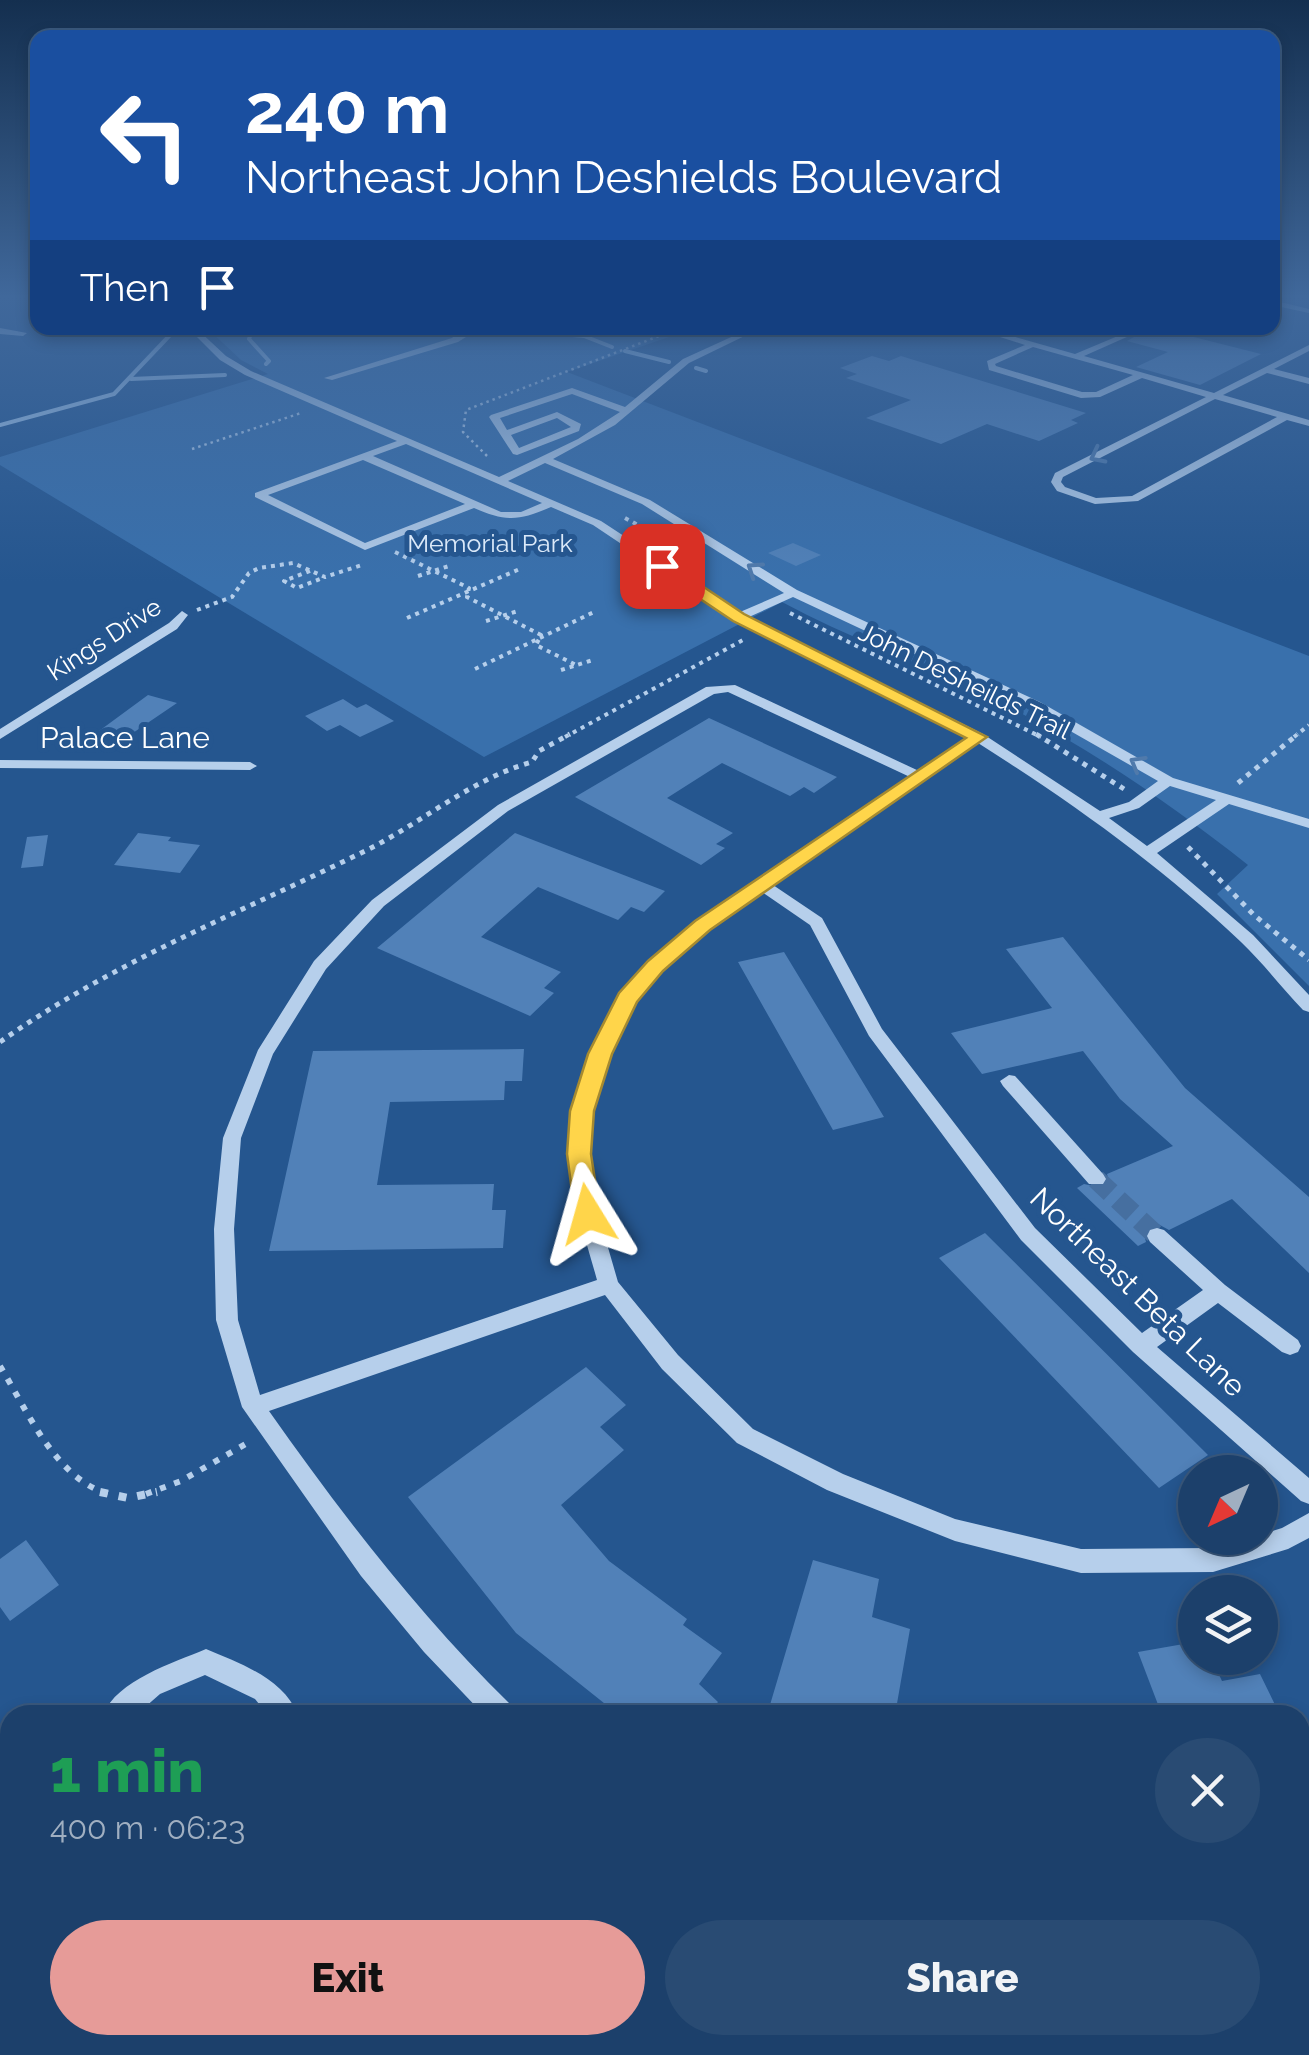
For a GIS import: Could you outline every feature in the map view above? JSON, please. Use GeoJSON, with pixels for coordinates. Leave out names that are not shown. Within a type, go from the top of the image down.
{"type":"FeatureCollection","features":[{"type":"Feature","properties":{"kind":"street"},"geometry":{"type":"LineString","coordinates":[[290,390],[553,502],[632,544],[738,618],[978,737],[1099,816],[1147,853],[1247,939],[1309,1006]]}},
{"type":"Feature","properties":{"kind":"street"},"geometry":{"type":"LineString","coordinates":[[502,480],[547,460],[627,410],[651,390]]}},
{"type":"Feature","properties":{"kind":"street"},"geometry":{"type":"LineString","coordinates":[[1067,390],[1081,394],[1106,390]]}},
{"type":"Feature","properties":{"kind":"street"},"geometry":{"type":"LineString","coordinates":[[1194,390],[1309,423]]}},
{"type":"Feature","properties":{"kind":"street"},"geometry":{"type":"LineString","coordinates":[[1228,390],[1059,475],[1056,482],[1061,490],[1095,501],[1134,499],[1286,416]]}},
{"type":"Feature","properties":{"kind":"street"},"geometry":{"type":"LineString","coordinates":[[556,415],[576,424],[576,429],[516,452],[494,417],[572,391],[627,410]]}},
{"type":"Feature","properties":{"kind":"street"},"geometry":{"type":"LineString","coordinates":[[584,405],[598,400]]}},
{"type":"Feature","properties":{"kind":"street"},"geometry":{"type":"LineString","coordinates":[[505,434],[570,410]]}},
{"type":"Feature","properties":{"kind":"street"},"geometry":{"type":"LineString","coordinates":[[408,440],[259,495],[365,548],[474,504]]}},
{"type":"Feature","properties":{"kind":"street"},"geometry":{"type":"LineString","coordinates":[[363,456],[510,517],[553,502]]}},
{"type":"Feature","properties":{"kind":"street"},"geometry":{"type":"LineString","coordinates":[[547,460],[674,517],[793,593],[1035,705],[1168,781],[1309,824]]}},
{"type":"Feature","properties":{"kind":"street"},"geometry":{"type":"LineString","coordinates":[[738,618],[793,593]]}},
{"type":"Feature","properties":{"kind":"street","name":"Kings Drive"},"geometry":{"type":"LineString","coordinates":[[0,735],[173,626],[182,615]]}},
{"type":"Feature","properties":{"kind":"street"},"geometry":{"type":"LineString","coordinates":[[493,1705],[436,1648],[330,1519],[252,1407],[227,1320],[224,1229],[232,1138],[264,1054],[320,966],[378,903],[503,808],[711,690],[730,688],[920,776]]}},
{"type":"Feature","properties":{"kind":"street"},"geometry":{"type":"LineString","coordinates":[[978,737],[702,926],[655,966],[627,998],[600,1054],[582,1111],[579,1154],[588,1214],[610,1284],[670,1362],[745,1436],[835,1482],[954,1530],[1082,1561],[1213,1560],[1288,1538],[1309,1524]]}},
{"type":"Feature","properties":{"kind":"street","name":"Palace Lane"},"geometry":{"type":"LineString","coordinates":[[0,764],[250,766]]}},
{"type":"Feature","properties":{"kind":"street"},"geometry":{"type":"LineString","coordinates":[[1099,816],[1134,805],[1168,781]]}},
{"type":"Feature","properties":{"kind":"street"},"geometry":{"type":"LineString","coordinates":[[1147,853],[1227,800]]}},
{"type":"Feature","properties":{"kind":"street","name":"Northeast Beta Lane"},"geometry":{"type":"LineString","coordinates":[[763,885],[816,922],[875,1032],[928,1108],[1028,1234],[1141,1346],[1309,1493]]}},
{"type":"Feature","properties":{"kind":"street"},"geometry":{"type":"LineString","coordinates":[[1009,1081],[1096,1178]]}},
{"type":"Feature","properties":{"kind":"street"},"geometry":{"type":"LineString","coordinates":[[1157,1236],[1218,1291],[1290,1346]]}},
{"type":"Feature","properties":{"kind":"street"},"geometry":{"type":"LineString","coordinates":[[252,1407],[610,1284]]}},
{"type":"Feature","properties":{"kind":"street"},"geometry":{"type":"LineString","coordinates":[[1141,1346],[1218,1291]]}},
{"type":"Feature","properties":{"kind":"street"},"geometry":{"type":"LineString","coordinates":[[128,1705],[151,1686],[206,1662],[264,1690],[276,1705]]}},
{"type":"Feature","properties":{"kind":"path"},"geometry":{"type":"LineString","coordinates":[[192,449],[313,409]]}},
{"type":"Feature","properties":{"kind":"path"},"geometry":{"type":"LineString","coordinates":[[615,514],[698,557]]}},
{"type":"Feature","properties":{"kind":"path"},"geometry":{"type":"LineString","coordinates":[[395,552],[469,588],[466,597],[541,635],[536,645],[576,665]]}},
{"type":"Feature","properties":{"kind":"path"},"geometry":{"type":"LineString","coordinates":[[182,615],[232,598],[249,574],[259,568],[293,563],[325,577]]}},
{"type":"Feature","properties":{"kind":"path"},"geometry":{"type":"LineString","coordinates":[[316,572],[284,581],[297,588],[362,565]]}},
{"type":"Feature","properties":{"kind":"path"},"geometry":{"type":"LineString","coordinates":[[421,576],[446,565]]}},
{"type":"Feature","properties":{"kind":"path"},"geometry":{"type":"LineString","coordinates":[[407,618],[522,568]]}},
{"type":"Feature","properties":{"kind":"path","name":"John DeSheilds Trail"},"geometry":{"type":"LineString","coordinates":[[780,607],[961,700],[1057,744],[1130,793]]}},
{"type":"Feature","properties":{"kind":"path"},"geometry":{"type":"LineString","coordinates":[[489,621],[514,610]]}},
{"type":"Feature","properties":{"kind":"path"},"geometry":{"type":"LineString","coordinates":[[475,669],[594,612]]}},
{"type":"Feature","properties":{"kind":"path"},"geometry":{"type":"LineString","coordinates":[[0,1042],[57,1002],[218,916],[366,850],[507,770],[532,762],[539,751],[742,640]]}},
{"type":"Feature","properties":{"kind":"path"},"geometry":{"type":"LineString","coordinates":[[564,671],[590,659]]}},
{"type":"Feature","properties":{"kind":"path"},"geometry":{"type":"LineString","coordinates":[[1227,800],[1230,790],[1309,725]]}},
{"type":"Feature","properties":{"kind":"path"},"geometry":{"type":"LineString","coordinates":[[1183,842],[1254,915],[1309,960]]}},
{"type":"Feature","properties":{"kind":"path"},"geometry":{"type":"LineString","coordinates":[[0,1366],[70,1473],[94,1492],[124,1502],[169,1487],[218,1456],[270,1432]]}},
{"type":"Feature","properties":{"kind":"green space","name":"Memorial Park"},"geometry":{"type":"Polygon","coordinates":[[[217,390],[614,390],[1309,656],[1309,986],[1217,894],[1248,865],[1186,817],[1019,712],[782,602],[484,757],[0,465],[0,457],[217,390]]]}},
{"type":"Feature","properties":{"kind":"building"},"geometry":{"type":"Polygon","coordinates":[[[881,390],[1011,390],[1086,413],[1071,420],[1078,423],[1039,441],[987,424],[941,444],[866,418],[911,400],[881,390]]]}},
{"type":"Feature","properties":{"kind":"building"},"geometry":{"type":"Polygon","coordinates":[[[793,543],[821,555],[796,566],[768,553],[793,543]]]}},
{"type":"Feature","properties":{"kind":"building"},"geometry":{"type":"Polygon","coordinates":[[[148,695],[177,703],[124,739],[99,731],[148,695]]]}},
{"type":"Feature","properties":{"kind":"building"},"geometry":{"type":"Polygon","coordinates":[[[343,699],[357,708],[366,704],[394,721],[360,737],[340,725],[327,731],[305,716],[343,699]]]}},
{"type":"Feature","properties":{"kind":"building"},"geometry":{"type":"Polygon","coordinates":[[[709,718],[837,777],[814,793],[804,787],[790,796],[722,763],[667,798],[733,833],[716,844],[725,848],[701,865],[575,797],[709,718]]]}},
{"type":"Feature","properties":{"kind":"building"},"geometry":{"type":"Polygon","coordinates":[[[138,833],[200,845],[180,873],[114,865],[138,833]]]}},
{"type":"Feature","properties":{"kind":"building"},"geometry":{"type":"Polygon","coordinates":[[[515,833],[665,891],[644,912],[631,907],[618,920],[538,887],[481,937],[561,972],[544,988],[554,993],[530,1016],[377,948],[515,833]]]}},
{"type":"Feature","properties":{"kind":"building"},"geometry":{"type":"Polygon","coordinates":[[[48,835],[43,866],[21,868],[27,837],[48,835]]]}},
{"type":"Feature","properties":{"kind":"building"},"geometry":{"type":"Polygon","coordinates":[[[1063,937],[1185,1088],[1309,1197],[1309,1273],[1232,1199],[1169,1230],[1158,1224],[1149,1226],[1144,1234],[1146,1242],[1138,1246],[1077,1188],[1084,1184],[1103,1188],[1109,1181],[1107,1174],[1173,1146],[1120,1099],[1083,1051],[982,1074],[951,1033],[1052,1008],[1006,949],[1063,937]]]}},
{"type":"Feature","properties":{"kind":"building"},"geometry":{"type":"Polygon","coordinates":[[[784,952],[884,1117],[833,1130],[738,962],[784,952]]]}},
{"type":"Feature","properties":{"kind":"building"},"geometry":{"type":"Polygon","coordinates":[[[524,1049],[522,1081],[505,1081],[504,1100],[390,1102],[377,1185],[494,1184],[492,1210],[506,1210],[503,1248],[269,1251],[313,1051],[524,1049]]]}},
{"type":"Feature","properties":{"kind":"building"},"geometry":{"type":"Polygon","coordinates":[[[985,1233],[1208,1455],[1178,1455],[1178,1475],[1159,1488],[939,1258],[985,1233]]]}},
{"type":"Feature","properties":{"kind":"building"},"geometry":{"type":"Polygon","coordinates":[[[586,1367],[626,1405],[600,1427],[624,1450],[561,1505],[609,1561],[687,1619],[683,1625],[722,1653],[699,1684],[718,1702],[606,1705],[516,1633],[408,1497],[586,1367]]]}},
{"type":"Feature","properties":{"kind":"building"},"geometry":{"type":"Polygon","coordinates":[[[26,1540],[59,1585],[10,1621],[0,1607],[0,1559],[26,1540]]]}},
{"type":"Feature","properties":{"kind":"building"},"geometry":{"type":"Polygon","coordinates":[[[813,1560],[879,1579],[872,1617],[910,1629],[897,1705],[770,1705],[813,1560]]]}},
{"type":"Feature","properties":{"kind":"building"},"geometry":{"type":"Polygon","coordinates":[[[1178,1645],[1178,1675],[1219,1675],[1222,1681],[1260,1675],[1275,1705],[1158,1705],[1138,1652],[1178,1645]]]}},
{"type":"Feature","properties":{"kind":"waterway"},"geometry":{"type":"LineString","coordinates":[[0,425],[118,390]]}},
{"type":"Feature","properties":{"kind":"tunnel"},"geometry":{"type":"LineString","coordinates":[[1096,1179],[1157,1236]]}},
{"type":"Feature","properties":{"kind":"route"},"geometry":{"type":"LineString","coordinates":[[588,1214],[579,1154],[582,1111],[600,1054],[627,998],[655,966],[702,926],[978,737],[738,618],[662,566]]}}]}
